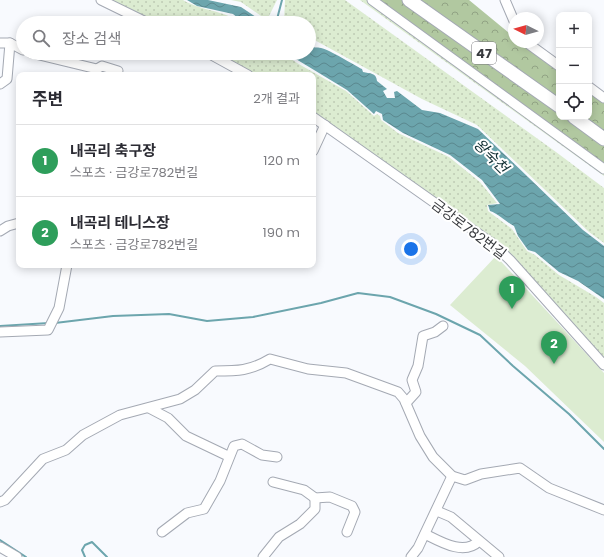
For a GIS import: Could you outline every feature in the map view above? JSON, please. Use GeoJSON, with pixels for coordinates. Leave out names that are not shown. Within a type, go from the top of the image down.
{"type":"FeatureCollection","features":[{"type":"Feature","properties":{"kind":"highway","name":"47"},"geometry":{"type":"LineString","coordinates":[[410,0],[556,104]]}},
{"type":"Feature","properties":{"kind":"highway","name":"47"},"geometry":{"type":"LineString","coordinates":[[424,0],[556,94]]}},
{"type":"Feature","properties":{"kind":"highway"},"geometry":{"type":"LineString","coordinates":[[578,120],[604,139]]}},
{"type":"Feature","properties":{"kind":"highway"},"geometry":{"type":"LineString","coordinates":[[592,120],[604,128]]}},
{"type":"Feature","properties":{"kind":"street"},"geometry":{"type":"LineString","coordinates":[[101,0],[134,16]]}},
{"type":"Feature","properties":{"kind":"street"},"geometry":{"type":"LineString","coordinates":[[372,0],[604,169]]}},
{"type":"Feature","properties":{"kind":"street"},"geometry":{"type":"LineString","coordinates":[[505,0],[510,12]]}},
{"type":"Feature","properties":{"kind":"street"},"geometry":{"type":"LineString","coordinates":[[0,43],[10,43],[16,46]]}},
{"type":"Feature","properties":{"kind":"street"},"geometry":{"type":"LineString","coordinates":[[0,84],[7,79],[10,43]]}},
{"type":"Feature","properties":{"kind":"street"},"geometry":{"type":"LineString","coordinates":[[534,48],[556,64]]}},
{"type":"Feature","properties":{"kind":"street"},"geometry":{"type":"LineString","coordinates":[[60,60],[97,69],[102,66],[118,72]]}},
{"type":"Feature","properties":{"kind":"street"},"geometry":{"type":"LineString","coordinates":[[221,60],[243,72]]}},
{"type":"Feature","properties":{"kind":"street"},"geometry":{"type":"LineString","coordinates":[[592,90],[604,98]]}},
{"type":"Feature","properties":{"kind":"street","name":"금강로782번길"},"geometry":{"type":"LineString","coordinates":[[316,119],[493,244],[510,260],[574,334],[604,365]]}},
{"type":"Feature","properties":{"kind":"street"},"geometry":{"type":"LineString","coordinates":[[316,144],[325,125]]}},
{"type":"Feature","properties":{"kind":"street"},"geometry":{"type":"LineString","coordinates":[[0,231],[8,226],[16,224]]}},
{"type":"Feature","properties":{"kind":"street"},"geometry":{"type":"LineString","coordinates":[[0,332],[48,330],[52,323],[66,268]]}},
{"type":"Feature","properties":{"kind":"street"},"geometry":{"type":"LineString","coordinates":[[406,403],[416,392],[412,380],[418,366],[423,336],[435,332],[443,326]]}},
{"type":"Feature","properties":{"kind":"street"},"geometry":{"type":"LineString","coordinates":[[0,502],[5,500],[43,459],[66,450],[83,435],[120,415],[180,399],[195,390],[215,371],[244,371],[258,366],[270,359],[308,369],[346,373],[398,392],[406,403],[420,436],[433,457],[452,476],[465,480],[481,474],[520,468],[549,488],[604,510]]}},
{"type":"Feature","properties":{"kind":"street"},"geometry":{"type":"LineString","coordinates":[[149,408],[168,418],[186,436],[228,456]]}},
{"type":"Feature","properties":{"kind":"street"},"geometry":{"type":"LineString","coordinates":[[162,532],[187,513],[204,509],[220,481],[228,456],[234,446],[242,444],[262,456],[277,457]]}},
{"type":"Feature","properties":{"kind":"street"},"geometry":{"type":"LineString","coordinates":[[411,557],[425,534],[452,476]]}},
{"type":"Feature","properties":{"kind":"street"},"geometry":{"type":"LineString","coordinates":[[273,482],[304,490],[315,498],[330,497],[352,506],[355,512],[347,532]]}},
{"type":"Feature","properties":{"kind":"street"},"geometry":{"type":"LineString","coordinates":[[263,557],[279,537],[300,524],[315,509],[315,498]]}},
{"type":"Feature","properties":{"kind":"street"},"geometry":{"type":"LineString","coordinates":[[436,511],[451,517],[499,557]]}},
{"type":"Feature","properties":{"kind":"street"},"geometry":{"type":"LineString","coordinates":[[425,534],[442,543],[462,548],[474,547],[479,541]]}},
{"type":"Feature","properties":{"kind":"street"},"geometry":{"type":"LineString","coordinates":[[0,547],[17,557]]}},
{"type":"Feature","properties":{"kind":"green space"},"geometry":{"type":"Polygon","coordinates":[[[110,0],[183,0],[190,4],[229,16],[141,16],[110,0]]]}},
{"type":"Feature","properties":{"kind":"green space"},"geometry":{"type":"Polygon","coordinates":[[[231,0],[277,0],[269,16],[261,16],[241,2],[231,0]]]}},
{"type":"Feature","properties":{"kind":"green space"},"geometry":{"type":"Polygon","coordinates":[[[285,0],[345,0],[604,188],[604,243],[589,232],[477,125],[422,99],[316,41],[316,16],[284,16],[285,0]]]}},
{"type":"Feature","properties":{"kind":"green space"},"geometry":{"type":"Polygon","coordinates":[[[360,0],[368,0],[604,172],[604,176],[360,0]]]}},
{"type":"Feature","properties":{"kind":"green space"},"geometry":{"type":"Polygon","coordinates":[[[376,0],[469,0],[508,32],[508,48],[529,48],[556,67],[556,120],[592,120],[592,93],[604,101],[604,166],[376,0]]]}},
{"type":"Feature","properties":{"kind":"green space"},"geometry":{"type":"Polygon","coordinates":[[[227,60],[293,60],[313,72],[250,72],[227,60]]]}},
{"type":"Feature","properties":{"kind":"green space"},"geometry":{"type":"Polygon","coordinates":[[[316,74],[346,91],[374,116],[377,114],[380,116],[381,120],[398,133],[449,157],[480,182],[497,203],[487,205],[488,211],[512,229],[527,251],[535,255],[559,275],[604,303],[604,361],[539,289],[434,198],[316,115],[316,74]]]}},
{"type":"Feature","properties":{"kind":"green space"},"geometry":{"type":"Polygon","coordinates":[[[496,256],[604,373],[604,442],[525,366],[450,305],[496,256]]]}},
{"type":"Feature","properties":{"kind":"water"},"geometry":{"type":"Polygon","coordinates":[[[187,0],[208,0],[241,7],[254,16],[235,16],[233,14],[197,6],[187,0]]]}},
{"type":"Feature","properties":{"kind":"water","name":"왕숙천"},"geometry":{"type":"Polygon","coordinates":[[[316,47],[325,49],[362,69],[363,72],[374,75],[377,81],[387,89],[383,91],[387,98],[395,98],[394,92],[397,91],[422,110],[440,113],[478,129],[583,230],[604,246],[604,299],[578,281],[559,272],[535,252],[528,250],[518,236],[514,226],[490,211],[488,205],[500,204],[482,180],[450,155],[403,133],[383,120],[382,114],[376,111],[374,114],[347,90],[298,60],[316,60],[316,47]]]}},
{"type":"Feature","properties":{"kind":"waterway"},"geometry":{"type":"LineString","coordinates":[[278,16],[282,0]]}},
{"type":"Feature","properties":{"kind":"waterway"},"geometry":{"type":"LineString","coordinates":[[55,323],[113,316],[169,314],[207,321],[253,317],[321,303],[358,293],[390,297],[436,314],[480,335],[513,366],[569,414],[604,449]]}},
{"type":"Feature","properties":{"kind":"waterway"},"geometry":{"type":"LineString","coordinates":[[0,326],[49,323]]}},
{"type":"Feature","properties":{"kind":"waterway"},"geometry":{"type":"LineString","coordinates":[[0,540],[26,557]]}},
{"type":"Feature","properties":{"kind":"waterway"},"geometry":{"type":"LineString","coordinates":[[85,557],[82,550],[85,545],[92,542],[107,557]]}},
{"type":"Feature","properties":{"kind":"place","name":"내곡리 축구장"},"geometry":{"type":"Point","coordinates":[512,309]}},
{"type":"Feature","properties":{"kind":"place","name":"내곡리 테니스장"},"geometry":{"type":"Point","coordinates":[554,364]}}]}
